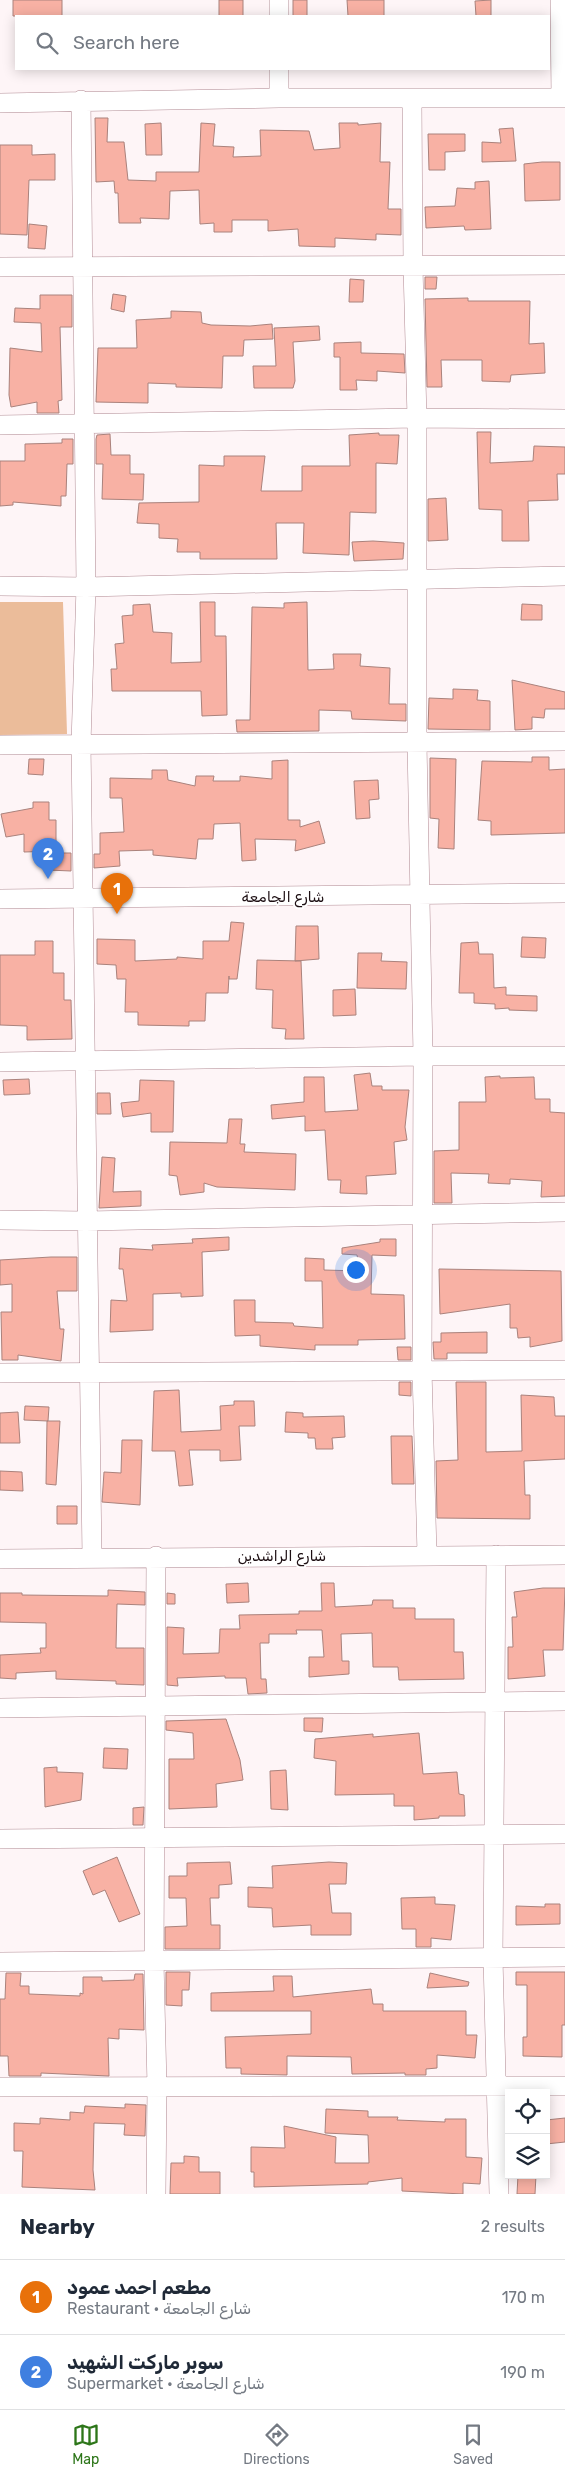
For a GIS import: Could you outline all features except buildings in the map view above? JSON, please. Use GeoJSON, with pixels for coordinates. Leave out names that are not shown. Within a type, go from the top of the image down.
{"type":"FeatureCollection","features":[{"type":"Feature","properties":{"kind":"street"},"geometry":{"type":"LineString","coordinates":[[279,0],[279,15]]}},
{"type":"Feature","properties":{"kind":"street"},"geometry":{"type":"LineString","coordinates":[[0,102],[279,98],[412,100],[563,98],[560,0]]}},
{"type":"Feature","properties":{"kind":"street"},"geometry":{"type":"LineString","coordinates":[[279,70],[279,98]]}},
{"type":"Feature","properties":{"kind":"street"},"geometry":{"type":"LineString","coordinates":[[81,100],[86,587],[81,743],[92,1557]]}},
{"type":"Feature","properties":{"kind":"street"},"geometry":{"type":"LineString","coordinates":[[412,100],[413,267],[417,418],[417,743],[423,1056],[422,1370],[427,1554]]}},
{"type":"Feature","properties":{"kind":"street"},"geometry":{"type":"LineString","coordinates":[[0,267],[565,265]]}},
{"type":"Feature","properties":{"kind":"street"},"geometry":{"type":"LineString","coordinates":[[0,425],[417,418],[565,419]]}},
{"type":"Feature","properties":{"kind":"street"},"geometry":{"type":"LineString","coordinates":[[0,586],[86,587],[565,576]]}},
{"type":"Feature","properties":{"kind":"street"},"geometry":{"type":"LineString","coordinates":[[0,745],[565,741]]}},
{"type":"Feature","properties":{"kind":"street","name":"شارع الجامعة"},"geometry":{"type":"LineString","coordinates":[[0,899],[565,894]]}},
{"type":"Feature","properties":{"kind":"street"},"geometry":{"type":"LineString","coordinates":[[0,1062],[423,1056],[565,1056]]}},
{"type":"Feature","properties":{"kind":"street"},"geometry":{"type":"LineString","coordinates":[[0,1220],[86,1221],[565,1212]]}},
{"type":"Feature","properties":{"kind":"street"},"geometry":{"type":"LineString","coordinates":[[0,1373],[565,1370]]}},
{"type":"Feature","properties":{"kind":"street","name":"شارع الراشدين"},"geometry":{"type":"LineString","coordinates":[[0,1559],[427,1554],[565,1555]]}},
{"type":"Feature","properties":{"kind":"street"},"geometry":{"type":"LineString","coordinates":[[496,1555],[493,1958],[499,2194]]}},
{"type":"Feature","properties":{"kind":"street"},"geometry":{"type":"LineString","coordinates":[[156,1556],[154,1708],[156,2194]]}},
{"type":"Feature","properties":{"kind":"street"},"geometry":{"type":"LineString","coordinates":[[0,1708],[154,1708],[565,1701]]}},
{"type":"Feature","properties":{"kind":"street"},"geometry":{"type":"LineString","coordinates":[[0,1840],[565,1834]]}},
{"type":"Feature","properties":{"kind":"street"},"geometry":{"type":"LineString","coordinates":[[0,1962],[565,1957]]}},
{"type":"Feature","properties":{"kind":"street"},"geometry":{"type":"LineString","coordinates":[[0,2087],[565,2086]]}},
{"type":"Feature","properties":{"kind":"shaded area"},"geometry":{"type":"Polygon","coordinates":[[[0,602],[63,602],[67,734],[0,735],[0,602]]]}},
{"type":"Feature","properties":{"kind":"place","name":"سوبر ماركت الشهيد"},"geometry":{"type":"Point","coordinates":[48,879]}},
{"type":"Feature","properties":{"kind":"place","name":"مطعم احمد عمود"},"geometry":{"type":"Point","coordinates":[117,914]}}]}
